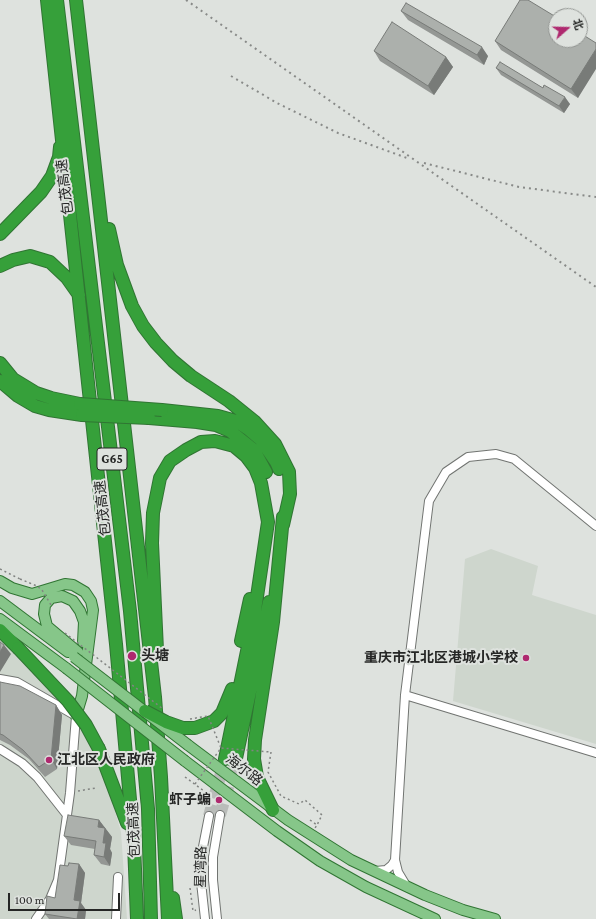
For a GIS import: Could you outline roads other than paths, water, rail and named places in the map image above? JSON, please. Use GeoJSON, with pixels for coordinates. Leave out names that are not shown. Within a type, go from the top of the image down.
{"type":"FeatureCollection","features":[{"type":"Feature","properties":{"kind":"highway"},"geometry":{"type":"LineString","coordinates":[[47,0],[62,126],[116,644],[134,844],[138,919]]}},
{"type":"Feature","properties":{"kind":"highway","name":"包茂高速"},"geometry":{"type":"LineString","coordinates":[[57,0],[130,611],[148,809],[152,919]]}},
{"type":"Feature","properties":{"kind":"highway"},"geometry":{"type":"LineString","coordinates":[[77,0],[109,232],[116,265],[132,306],[143,326],[173,361],[191,376],[229,401],[255,422],[275,444],[289,472],[290,494],[283,525],[277,570],[273,622],[255,740],[254,759],[257,777],[274,810]]}},
{"type":"Feature","properties":{"kind":"highway","name":"包茂高速"},"geometry":{"type":"LineString","coordinates":[[77,0],[146,610],[161,777],[168,919]]}},
{"type":"Feature","properties":{"kind":"highway"},"geometry":{"type":"LineString","coordinates":[[0,234],[41,192],[52,176],[59,157],[62,126]]}},
{"type":"Feature","properties":{"kind":"highway"},"geometry":{"type":"LineString","coordinates":[[0,266],[13,260],[30,256],[50,262],[67,278],[80,297]]}},
{"type":"Feature","properties":{"kind":"highway"},"geometry":{"type":"LineString","coordinates":[[0,363],[13,379],[36,393],[81,410],[216,425],[230,430],[254,450],[269,481],[271,499],[254,617],[227,757],[277,570]]}},
{"type":"Feature","properties":{"kind":"highway"},"geometry":{"type":"LineString","coordinates":[[0,381],[18,396],[35,406],[50,410],[162,410],[218,416],[236,421],[261,440],[276,462],[284,494],[283,525]]}},
{"type":"Feature","properties":{"kind":"highway"},"geometry":{"type":"LineString","coordinates":[[161,777],[162,738],[152,543],[154,513],[160,478],[170,461],[201,442],[215,441],[234,446],[246,456],[255,468],[261,483],[268,522]]}},
{"type":"Feature","properties":{"kind":"highway"},"geometry":{"type":"LineString","coordinates":[[145,711],[166,722],[187,724],[195,728],[214,721],[222,713],[232,691],[245,616],[260,569]]}},
{"type":"Feature","properties":{"kind":"highway"},"geometry":{"type":"LineString","coordinates":[[0,630],[68,700],[86,725],[99,749],[123,809],[134,844]]}},
{"type":"Feature","properties":{"kind":"highway"},"geometry":{"type":"LineString","coordinates":[[164,833],[176,919]]}},
{"type":"Feature","properties":{"kind":"main road"},"geometry":{"type":"LineString","coordinates":[[0,581],[12,588],[32,594],[65,584],[73,585],[85,592],[91,601],[93,610],[85,675],[82,696],[76,716]]}},
{"type":"Feature","properties":{"kind":"main road"},"geometry":{"type":"LineString","coordinates":[[76,655],[47,626],[45,609],[46,604],[51,598],[62,596],[73,601],[80,611],[84,622],[84,637],[76,694],[76,716]]}},
{"type":"Feature","properties":{"kind":"main road","name":"海尔路"},"geometry":{"type":"LineString","coordinates":[[0,601],[76,655],[106,682],[188,746],[274,810],[330,848],[372,871],[407,887],[463,910],[495,919]]}},
{"type":"Feature","properties":{"kind":"main road","name":"海尔路"},"geometry":{"type":"LineString","coordinates":[[0,619],[66,668],[276,831],[320,860],[366,887],[435,919]]}},
{"type":"Feature","properties":{"kind":"street"},"geometry":{"type":"LineString","coordinates":[[407,887],[398,872],[395,860],[405,695],[429,502],[446,472],[468,457],[496,454],[514,459],[596,526]]}},
{"type":"Feature","properties":{"kind":"street"},"geometry":{"type":"LineString","coordinates":[[0,679],[17,682],[76,716],[70,793],[58,880],[50,899],[36,919]]}},
{"type":"Feature","properties":{"kind":"street"},"geometry":{"type":"LineString","coordinates":[[405,695],[596,753]]}},
{"type":"Feature","properties":{"kind":"street"},"geometry":{"type":"LineString","coordinates":[[0,749],[22,763],[37,777],[67,815]]}},
{"type":"Feature","properties":{"kind":"street","name":"星湾路"},"geometry":{"type":"LineString","coordinates":[[205,919],[203,908],[201,857],[209,816]]}},
{"type":"Feature","properties":{"kind":"street","name":"星湾路"},"geometry":{"type":"LineString","coordinates":[[217,919],[213,880],[213,857],[220,816]]}},
{"type":"Feature","properties":{"kind":"street"},"geometry":{"type":"LineString","coordinates":[[372,871],[386,870],[395,860]]}},
{"type":"Feature","properties":{"kind":"street"},"geometry":{"type":"LineString","coordinates":[[116,919],[118,877]]}},
{"type":"Feature","properties":{"kind":"tunnel"},"geometry":{"type":"LineString","coordinates":[[209,816],[225,759]]}},
{"type":"Feature","properties":{"kind":"tunnel"},"geometry":{"type":"LineString","coordinates":[[220,815],[235,763]]}},
{"type":"Feature","properties":{"kind":"railway"},"geometry":{"type":"LineString","coordinates":[[186,0],[596,287]]}},
{"type":"Feature","properties":{"kind":"railway"},"geometry":{"type":"LineString","coordinates":[[231,76],[277,103],[338,133],[407,158]]}},
{"type":"Feature","properties":{"kind":"railway"},"geometry":{"type":"LineString","coordinates":[[424,163],[519,187],[596,197]]}},
{"type":"Feature","properties":{"kind":"place","name":"头塘"},"geometry":{"type":"Point","coordinates":[132,656]}},
{"type":"Feature","properties":{"kind":"place","name":"重庆市江北区港城小学校"},"geometry":{"type":"Point","coordinates":[526,658]}},
{"type":"Feature","properties":{"kind":"place","name":"江北区人民政府"},"geometry":{"type":"Point","coordinates":[49,760]}},
{"type":"Feature","properties":{"kind":"place","name":"虾子蝙"},"geometry":{"type":"Point","coordinates":[219,800]}}]}
